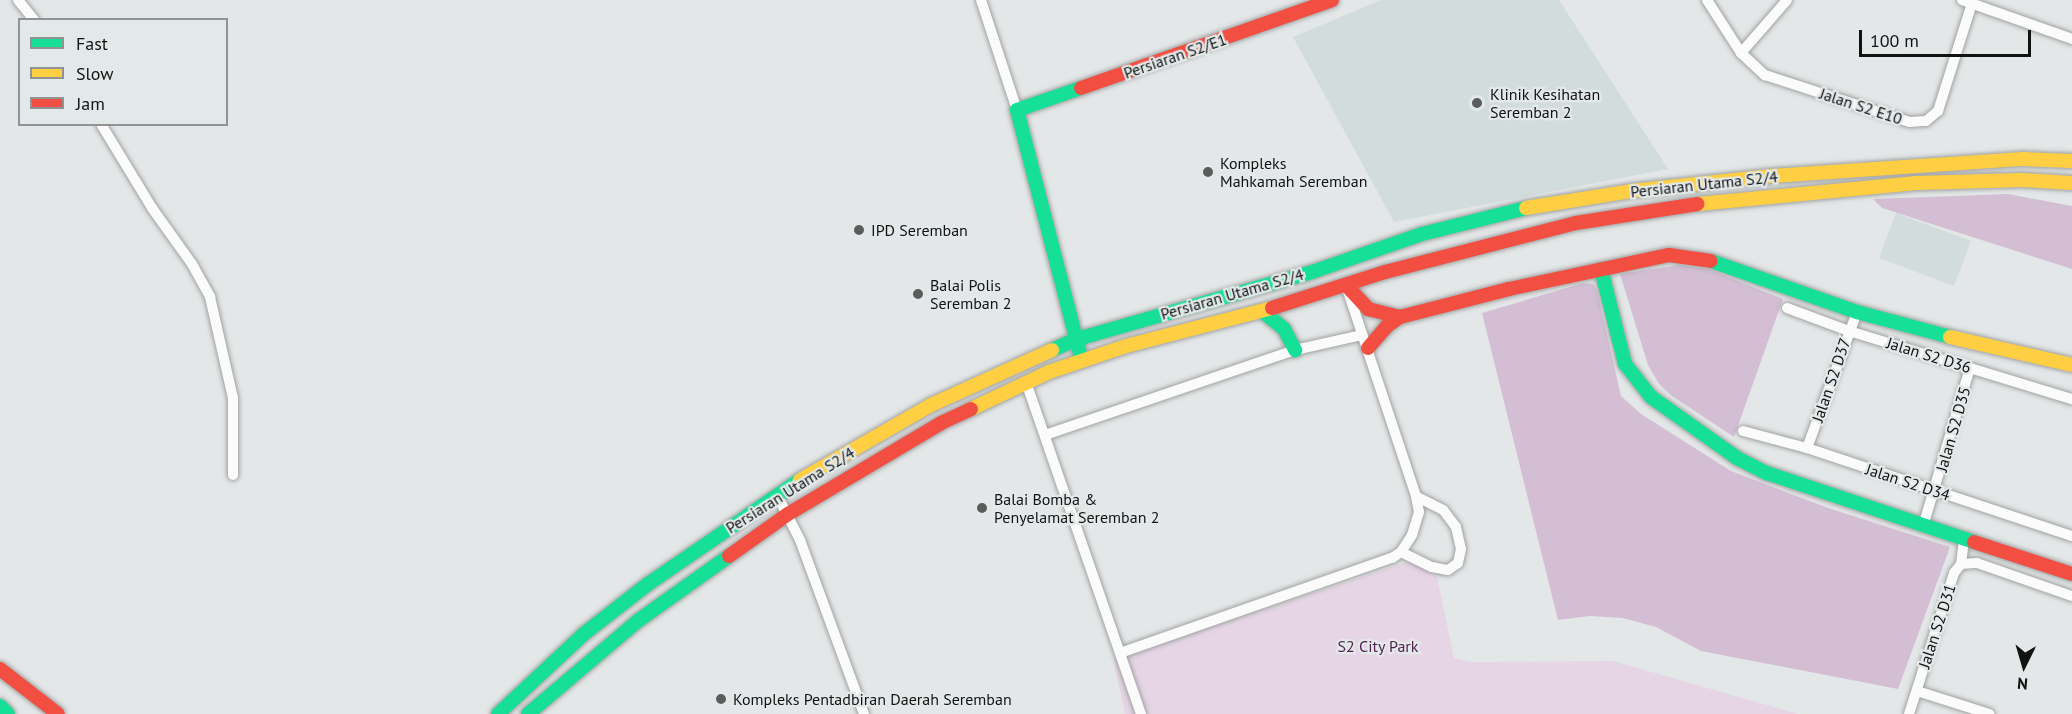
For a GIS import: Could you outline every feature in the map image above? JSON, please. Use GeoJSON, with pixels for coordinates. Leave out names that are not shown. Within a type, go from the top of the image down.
{"type":"FeatureCollection","features":[{"type":"Feature","properties":{"kind":"main road","name":"Persiaran S2/E1"},"geometry":{"type":"LineString","coordinates":[[1017,110],[1332,0]]}},
{"type":"Feature","properties":{"kind":"main road"},"geometry":{"type":"LineString","coordinates":[[1017,110],[1082,361]]}},
{"type":"Feature","properties":{"kind":"main road","name":"Persiaran Utama S2/4"},"geometry":{"type":"LineString","coordinates":[[498,714],[585,633],[648,584],[777,495],[930,405],[1077,339],[1312,272],[1422,234],[1540,205],[1631,191],[1772,176],[2023,159],[2072,160]]}},
{"type":"Feature","properties":{"kind":"main road","name":"Persiaran Utama S2/4"},"geometry":{"type":"LineString","coordinates":[[528,714],[639,620],[788,514],[941,423],[1026,382],[1082,361],[1126,346],[1262,311],[1346,285],[1576,223],[1672,207],[1916,183],[2022,180],[2072,183]]}},
{"type":"Feature","properties":{"kind":"main road"},"geometry":{"type":"LineString","coordinates":[[1368,348],[1387,326],[1400,317],[1641,259],[1669,255],[1691,256],[1721,263],[1857,312],[1910,328],[2072,365]]}},
{"type":"Feature","properties":{"kind":"main road"},"geometry":{"type":"LineString","coordinates":[[1601,269],[1625,363],[1637,382],[1651,397],[1737,458],[1767,473],[1924,523],[2072,574]]}},
{"type":"Feature","properties":{"kind":"main road"},"geometry":{"type":"LineString","coordinates":[[1312,272],[1336,277],[1368,309],[1400,317]]}},
{"type":"Feature","properties":{"kind":"main road"},"geometry":{"type":"LineString","coordinates":[[1262,311],[1284,329],[1295,350]]}},
{"type":"Feature","properties":{"kind":"main road"},"geometry":{"type":"LineString","coordinates":[[930,405],[941,423]]}},
{"type":"Feature","properties":{"kind":"main road"},"geometry":{"type":"LineString","coordinates":[[0,669],[29,694],[58,714]]}},
{"type":"Feature","properties":{"kind":"main road"},"geometry":{"type":"LineString","coordinates":[[0,706],[8,714]]}},
{"type":"Feature","properties":{"kind":"street"},"geometry":{"type":"LineString","coordinates":[[18,0],[32,18]]}},
{"type":"Feature","properties":{"kind":"street"},"geometry":{"type":"LineString","coordinates":[[981,0],[1017,110]]}},
{"type":"Feature","properties":{"kind":"street","name":"Jalan S2 E10"},"geometry":{"type":"LineString","coordinates":[[1707,0],[1741,53],[1765,75],[1910,122],[1926,121],[1938,111],[1967,2]]}},
{"type":"Feature","properties":{"kind":"street"},"geometry":{"type":"LineString","coordinates":[[1741,53],[1787,0]]}},
{"type":"Feature","properties":{"kind":"street"},"geometry":{"type":"LineString","coordinates":[[1967,2],[2072,39]]}},
{"type":"Feature","properties":{"kind":"street"},"geometry":{"type":"LineString","coordinates":[[102,126],[152,208],[192,264],[210,297],[233,398],[233,475]]}},
{"type":"Feature","properties":{"kind":"street"},"geometry":{"type":"LineString","coordinates":[[1120,653],[1381,562],[1401,552],[1412,535],[1419,512],[1416,496],[1346,285]]}},
{"type":"Feature","properties":{"kind":"street","name":"Jalan S2 D36"},"geometry":{"type":"LineString","coordinates":[[1787,309],[1849,331],[2072,399]]}},
{"type":"Feature","properties":{"kind":"street","name":"Jalan S2 D37"},"geometry":{"type":"LineString","coordinates":[[1807,448],[1857,312]]}},
{"type":"Feature","properties":{"kind":"street"},"geometry":{"type":"LineString","coordinates":[[1045,435],[1295,350],[1362,334]]}},
{"type":"Feature","properties":{"kind":"street","name":"Jalan S2 D35"},"geometry":{"type":"LineString","coordinates":[[1924,523],[1970,368]]}},
{"type":"Feature","properties":{"kind":"street"},"geometry":{"type":"LineString","coordinates":[[1026,382],[1140,714]]}},
{"type":"Feature","properties":{"kind":"street","name":"Jalan S2 D34"},"geometry":{"type":"LineString","coordinates":[[1743,431],[1807,448],[2072,536]]}},
{"type":"Feature","properties":{"kind":"street"},"geometry":{"type":"LineString","coordinates":[[777,495],[788,514],[864,714]]}},
{"type":"Feature","properties":{"kind":"street"},"geometry":{"type":"LineString","coordinates":[[1401,552],[1432,567],[1448,570],[1458,563],[1461,549],[1456,527],[1443,510],[1416,496]]}},
{"type":"Feature","properties":{"kind":"street","name":"Jalan S2 D31"},"geometry":{"type":"LineString","coordinates":[[1909,714],[1954,573],[1961,564],[1964,538]]}},
{"type":"Feature","properties":{"kind":"street"},"geometry":{"type":"LineString","coordinates":[[1961,564],[1977,563],[2072,596]]}},
{"type":"Feature","properties":{"kind":"street"},"geometry":{"type":"LineString","coordinates":[[1917,691],[1989,714]]}},
{"type":"Feature","properties":{"kind":"shaded area","name":"Klinik Kesihatan Seremban 2"},"geometry":{"type":"Polygon","coordinates":[[[1381,0],[1559,0],[1668,169],[1394,222],[1293,37],[1381,0]]]}},
{"type":"Feature","properties":{"kind":"shaded area"},"geometry":{"type":"Polygon","coordinates":[[[2008,194],[2072,206],[2072,269],[1882,208],[1873,199],[2008,194]]]}},
{"type":"Feature","properties":{"kind":"shaded area"},"geometry":{"type":"Polygon","coordinates":[[[1896,213],[1971,241],[1954,286],[1879,258],[1896,213]]]}},
{"type":"Feature","properties":{"kind":"shaded area"},"geometry":{"type":"Polygon","coordinates":[[[1680,265],[1708,269],[1783,299],[1734,437],[1672,396],[1659,384],[1648,365],[1620,274],[1680,265]]]}},
{"type":"Feature","properties":{"kind":"shaded area"},"geometry":{"type":"Polygon","coordinates":[[[1583,283],[1593,284],[1597,291],[1621,396],[1641,414],[1731,471],[1828,508],[1950,547],[1898,689],[1701,651],[1656,627],[1623,618],[1590,616],[1558,620],[1482,313],[1583,283]]]}},
{"type":"Feature","properties":{"kind":"green space","name":"S2 City Park"},"geometry":{"type":"Polygon","coordinates":[[[1410,561],[1437,577],[1454,658],[1472,662],[1613,661],[1798,714],[1125,714],[1113,659],[1410,561]]]}},
{"type":"Feature","properties":{"kind":"traffic: fast"},"geometry":{"type":"LineString","coordinates":[[1081,88],[1017,110],[1082,361]]}},
{"type":"Feature","properties":{"kind":"traffic: fast"},"geometry":{"type":"LineString","coordinates":[[1052,350],[1077,339],[1312,272],[1422,234],[1526,208]]}},
{"type":"Feature","properties":{"kind":"traffic: fast"},"geometry":{"type":"LineString","coordinates":[[1711,261],[1857,312],[1950,337]]}},
{"type":"Feature","properties":{"kind":"traffic: fast"},"geometry":{"type":"LineString","coordinates":[[1601,269],[1625,364],[1651,397],[1737,458],[1767,473],[1974,542]]}},
{"type":"Feature","properties":{"kind":"traffic: fast"},"geometry":{"type":"LineString","coordinates":[[1262,311],[1284,329],[1295,350]]}},
{"type":"Feature","properties":{"kind":"traffic: fast"},"geometry":{"type":"LineString","coordinates":[[498,714],[585,633],[648,584],[800,480]]}},
{"type":"Feature","properties":{"kind":"traffic: fast"},"geometry":{"type":"LineString","coordinates":[[528,714],[639,620],[729,556]]}},
{"type":"Feature","properties":{"kind":"traffic: fast"},"geometry":{"type":"LineString","coordinates":[[0,706],[8,714]]}},
{"type":"Feature","properties":{"kind":"traffic: slow"},"geometry":{"type":"LineString","coordinates":[[1526,208],[1631,191],[1772,176],[2023,159],[2072,161]]}},
{"type":"Feature","properties":{"kind":"traffic: slow"},"geometry":{"type":"LineString","coordinates":[[1698,204],[1916,183],[2022,180],[2072,183]]}},
{"type":"Feature","properties":{"kind":"traffic: slow"},"geometry":{"type":"LineString","coordinates":[[971,409],[1049,372],[1126,346],[1272,308]]}},
{"type":"Feature","properties":{"kind":"traffic: slow"},"geometry":{"type":"LineString","coordinates":[[1950,337],[2072,365]]}},
{"type":"Feature","properties":{"kind":"traffic: slow"},"geometry":{"type":"LineString","coordinates":[[800,480],[931,405],[1052,350]]}},
{"type":"Feature","properties":{"kind":"traffic: jam"},"geometry":{"type":"LineString","coordinates":[[1081,88],[1332,0]]}},
{"type":"Feature","properties":{"kind":"traffic: jam"},"geometry":{"type":"LineString","coordinates":[[1272,308],[1385,272],[1576,223],[1698,204]]}},
{"type":"Feature","properties":{"kind":"traffic: jam"},"geometry":{"type":"LineString","coordinates":[[1368,348],[1387,326],[1400,317],[1509,289],[1669,255],[1711,261]]}},
{"type":"Feature","properties":{"kind":"traffic: jam"},"geometry":{"type":"LineString","coordinates":[[1346,285],[1368,309],[1400,317]]}},
{"type":"Feature","properties":{"kind":"traffic: jam"},"geometry":{"type":"LineString","coordinates":[[729,556],[788,514],[941,423],[971,409]]}},
{"type":"Feature","properties":{"kind":"traffic: jam"},"geometry":{"type":"LineString","coordinates":[[1974,542],[2072,574]]}},
{"type":"Feature","properties":{"kind":"traffic: jam"},"geometry":{"type":"LineString","coordinates":[[0,669],[58,714]]}},
{"type":"Feature","properties":{"kind":"place","name":"Klinik Kesihatan Seremban 2"},"geometry":{"type":"Point","coordinates":[1477,103]}},
{"type":"Feature","properties":{"kind":"place","name":"Kompleks Mahkamah Seremban"},"geometry":{"type":"Point","coordinates":[1208,172]}},
{"type":"Feature","properties":{"kind":"place","name":"IPD Seremban"},"geometry":{"type":"Point","coordinates":[859,230]}},
{"type":"Feature","properties":{"kind":"place","name":"Balai Polis Seremban 2"},"geometry":{"type":"Point","coordinates":[918,294]}},
{"type":"Feature","properties":{"kind":"place","name":"Balai Bomba & Penyelamat Seremban 2"},"geometry":{"type":"Point","coordinates":[982,508]}},
{"type":"Feature","properties":{"kind":"place","name":"Kompleks Pentadbiran Daerah Seremban"},"geometry":{"type":"Point","coordinates":[721,699]}}]}
